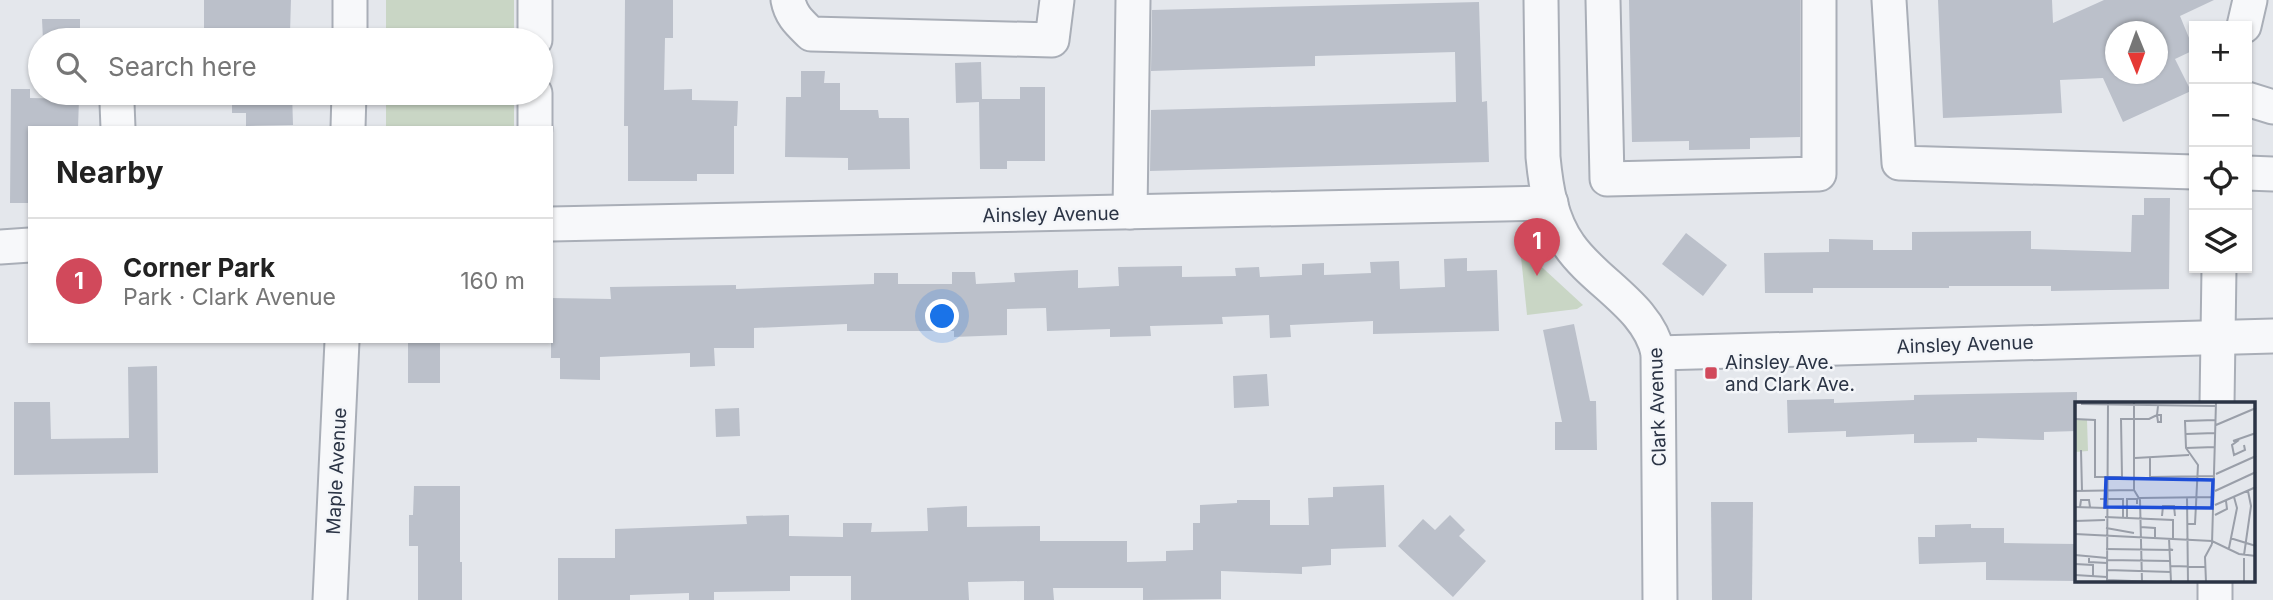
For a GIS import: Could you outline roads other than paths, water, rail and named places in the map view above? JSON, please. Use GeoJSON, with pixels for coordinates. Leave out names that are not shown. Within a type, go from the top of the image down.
{"type":"FeatureCollection","features":[{"type":"Feature","properties":{"kind":"street"},"geometry":{"type":"LineString","coordinates":[[349,28],[350,0]]}},
{"type":"Feature","properties":{"kind":"street"},"geometry":{"type":"LineString","coordinates":[[535,0],[535,28]]}},
{"type":"Feature","properties":{"kind":"street"},"geometry":{"type":"LineString","coordinates":[[788,0],[797,21],[811,34],[1052,40],[1057,0]]}},
{"type":"Feature","properties":{"kind":"street"},"geometry":{"type":"LineString","coordinates":[[1130,212],[1133,0]]}},
{"type":"Feature","properties":{"kind":"street","name":"Clark Avenue"},"geometry":{"type":"LineString","coordinates":[[1541,0],[1543,157],[1550,204],[1568,244],[1586,266],[1650,328],[1657,353],[1660,600]]}},
{"type":"Feature","properties":{"kind":"street"},"geometry":{"type":"LineString","coordinates":[[1603,0],[1606,179],[1819,174],[1819,0]]}},
{"type":"Feature","properties":{"kind":"street"},"geometry":{"type":"LineString","coordinates":[[1889,0],[1899,163],[2189,172]]}},
{"type":"Feature","properties":{"kind":"street"},"geometry":{"type":"LineString","coordinates":[[2245,21],[2250,0]]}},
{"type":"Feature","properties":{"kind":"street"},"geometry":{"type":"LineString","coordinates":[[2252,101],[2273,107]]}},
{"type":"Feature","properties":{"kind":"street"},"geometry":{"type":"LineString","coordinates":[[348,126],[349,105]]}},
{"type":"Feature","properties":{"kind":"street"},"geometry":{"type":"LineString","coordinates":[[535,105],[535,126]]}},
{"type":"Feature","properties":{"kind":"street"},"geometry":{"type":"LineString","coordinates":[[2252,173],[2273,174]]}},
{"type":"Feature","properties":{"kind":"street","name":"Ainsley Avenue"},"geometry":{"type":"LineString","coordinates":[[553,224],[1550,204]]}},
{"type":"Feature","properties":{"kind":"street"},"geometry":{"type":"LineString","coordinates":[[0,247],[28,245]]}},
{"type":"Feature","properties":{"kind":"street"},"geometry":{"type":"LineString","coordinates":[[2217,402],[2219,273]]}},
{"type":"Feature","properties":{"kind":"street","name":"Ainsley Avenue"},"geometry":{"type":"LineString","coordinates":[[1657,353],[2273,336]]}},
{"type":"Feature","properties":{"kind":"street","name":"Maple Avenue"},"geometry":{"type":"LineString","coordinates":[[330,600],[342,343]]}},
{"type":"Feature","properties":{"kind":"street"},"geometry":{"type":"LineString","coordinates":[[2215,582],[2215,600]]}},
{"type":"Feature","properties":{"kind":"place","name":"Corner Park"},"geometry":{"type":"Point","coordinates":[1537,276]}},
{"type":"Feature","properties":{"kind":"place","name":"Ainsley Ave. and Clark Ave."},"geometry":{"type":"Point","coordinates":[1711,373]}}]}
